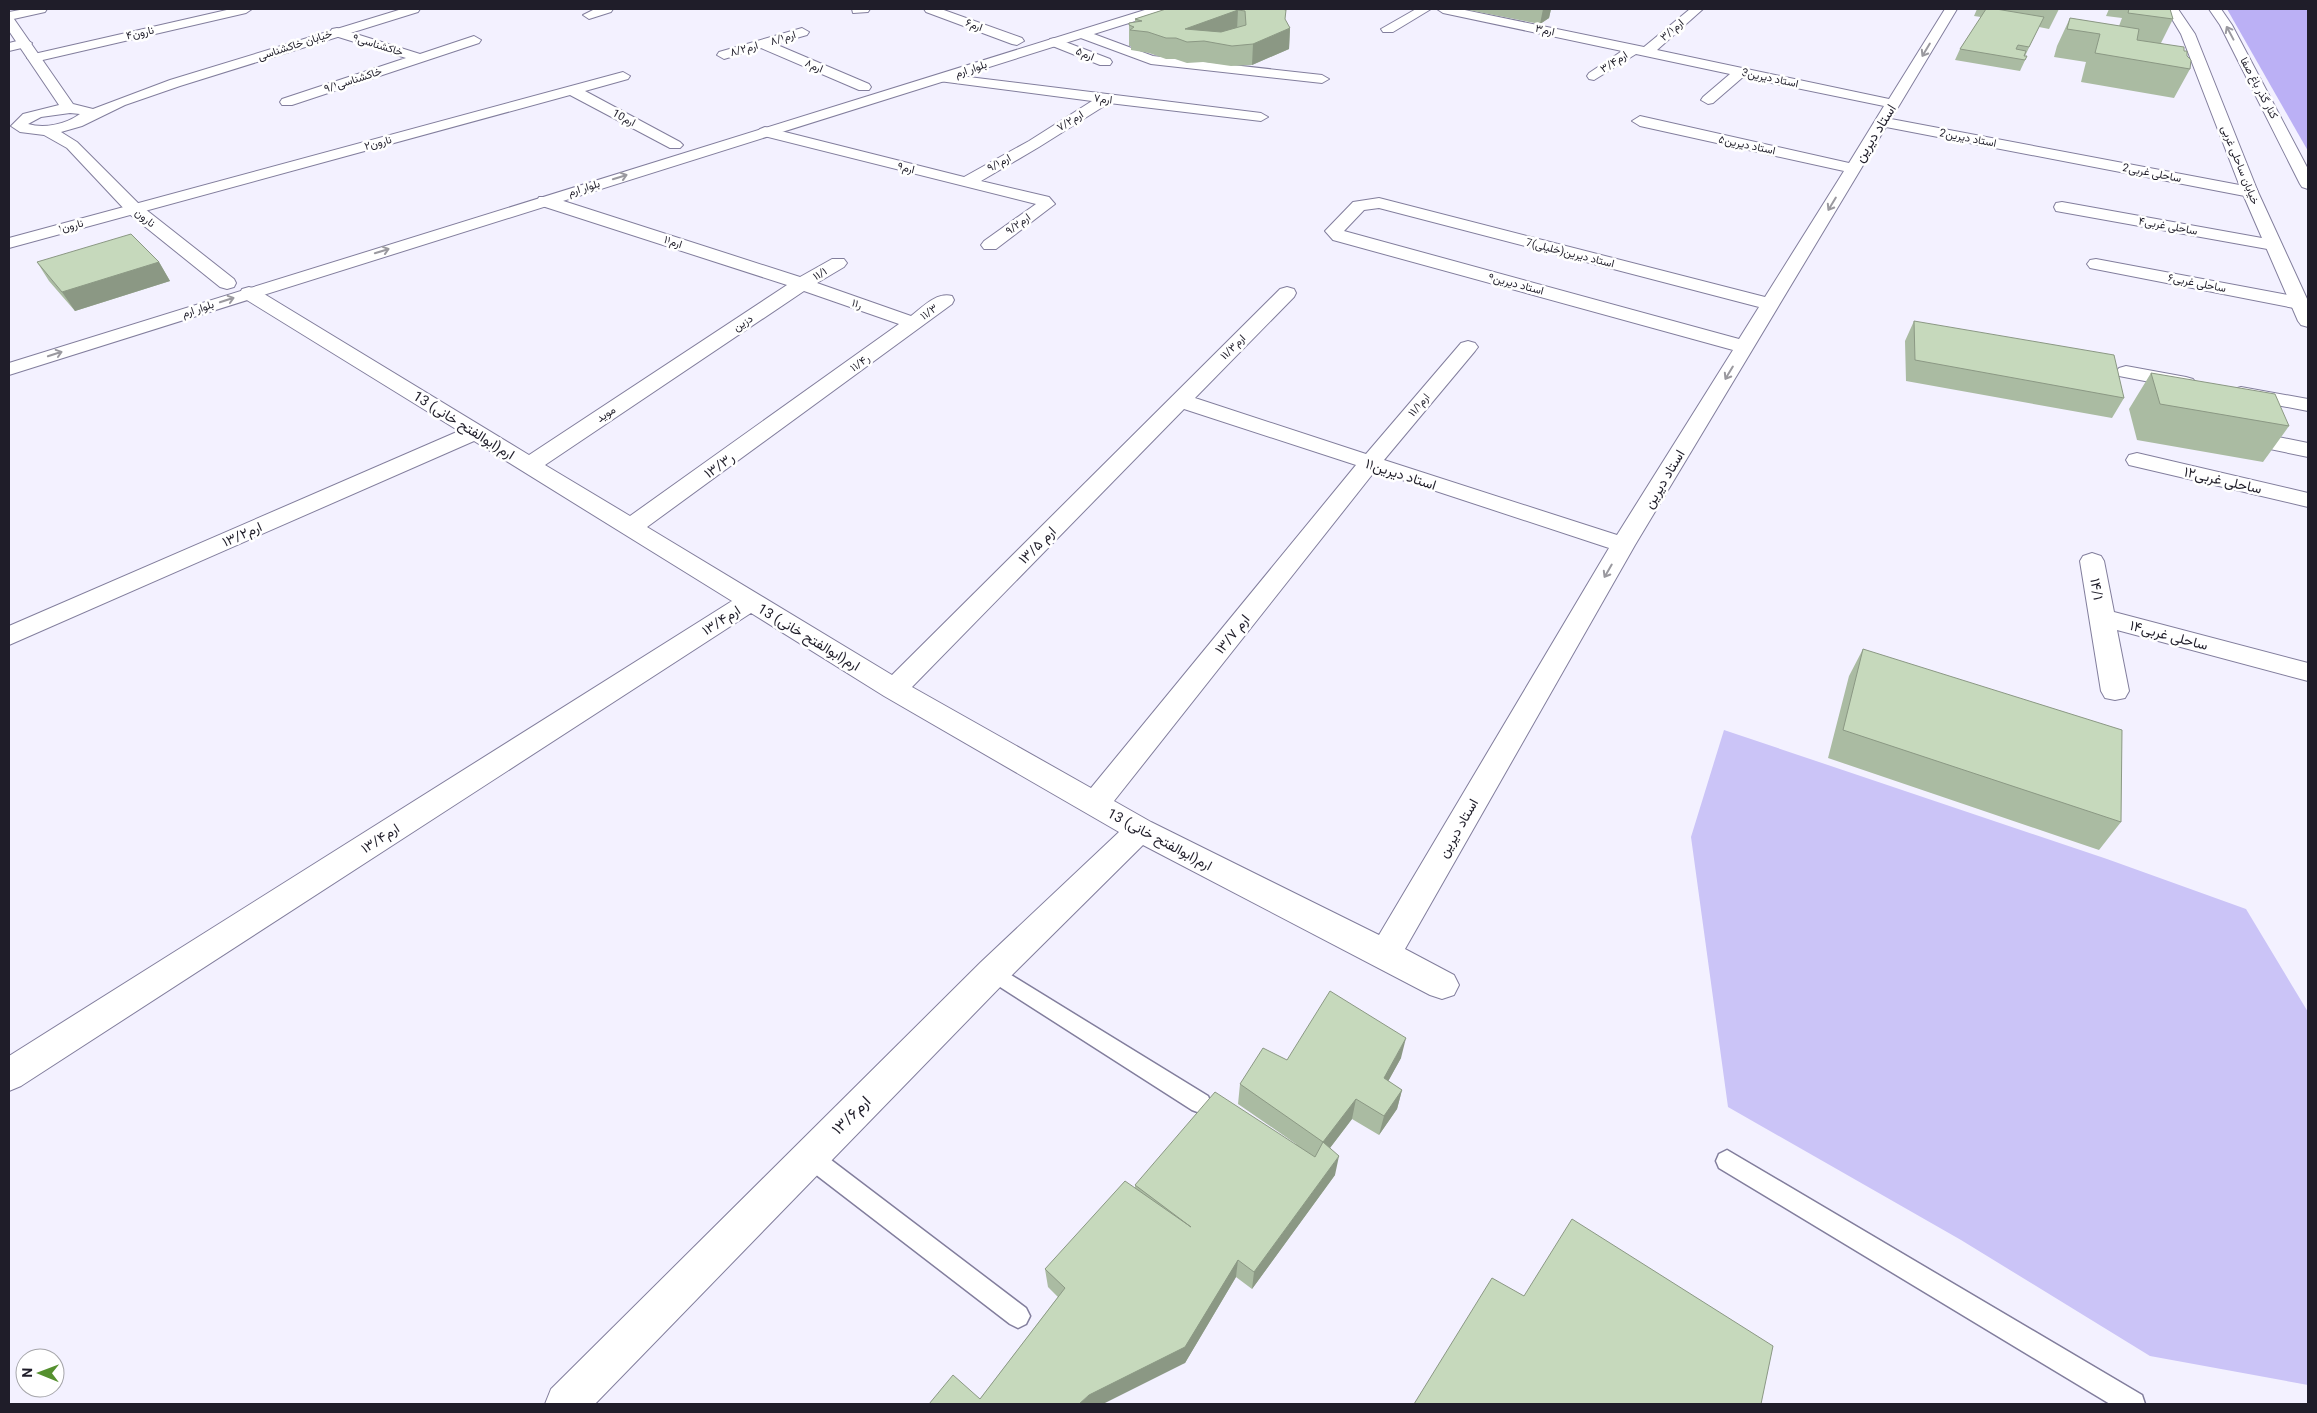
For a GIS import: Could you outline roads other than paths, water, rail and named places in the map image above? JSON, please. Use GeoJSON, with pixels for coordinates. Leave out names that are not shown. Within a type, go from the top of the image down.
{"type":"FeatureCollection","features":[{"type":"Feature","properties":{"kind":"street"},"geometry":{"type":"LineString","coordinates":[[9,16],[41,9]]}},
{"type":"Feature","properties":{"kind":"street","name":"نارون۴"},"geometry":{"type":"LineString","coordinates":[[34,58],[246,9]]}},
{"type":"Feature","properties":{"kind":"street","name":"خیابان خاکشناسی"},"geometry":{"type":"LineString","coordinates":[[77,114],[414,9]]}},
{"type":"Feature","properties":{"kind":"street"},"geometry":{"type":"LineString","coordinates":[[589,15],[607,9]]}},
{"type":"Feature","properties":{"kind":"street","name":"ارم۶"},"geometry":{"type":"LineString","coordinates":[[930,9],[1017,41]]}},
{"type":"Feature","properties":{"kind":"street","name":"بلوار ارم"},"geometry":{"type":"LineString","coordinates":[[326,253],[1120,9]]}},
{"type":"Feature","properties":{"kind":"street","name":"بلوار ارم"},"geometry":{"type":"LineString","coordinates":[[9,369],[240,285],[545,201],[1160,9]]}},
{"type":"Feature","properties":{"kind":"street"},"geometry":{"type":"LineString","coordinates":[[1388,29],[1425,9]]}},
{"type":"Feature","properties":{"kind":"street","name":"ارم۳"},"geometry":{"type":"LineString","coordinates":[[1444,9],[1640,50]]}},
{"type":"Feature","properties":{"kind":"street","name":"۳/۱ارم"},"geometry":{"type":"LineString","coordinates":[[1640,50],[1697,9]]}},
{"type":"Feature","properties":{"kind":"street","name":"استاد دیرین"},"geometry":{"type":"LineString","coordinates":[[1385,954],[1623,545],[1951,9]]}},
{"type":"Feature","properties":{"kind":"street","name":"خیابان ساحلی غربی"},"geometry":{"type":"LineString","coordinates":[[2172,9],[2188,34],[2250,192],[2308,321]]}},
{"type":"Feature","properties":{"kind":"street","name":"کنار گذر باغ صفا"},"geometry":{"type":"LineString","coordinates":[[2215,9],[2306,176]]}},
{"type":"Feature","properties":{"kind":"street"},"geometry":{"type":"LineString","coordinates":[[9,22],[57,90],[77,114],[72,145]]}},
{"type":"Feature","properties":{"kind":"street","name":"خاکشناسی۹"},"geometry":{"type":"LineString","coordinates":[[337,32],[420,58]]}},
{"type":"Feature","properties":{"kind":"street","name":"۸/۱ارم"},"geometry":{"type":"LineString","coordinates":[[763,44],[802,32]]}},
{"type":"Feature","properties":{"kind":"street"},"geometry":{"type":"LineString","coordinates":[[1083,34],[1151,60],[1322,79]]}},
{"type":"Feature","properties":{"kind":"street","name":"۹/۱خاکشناسی"},"geometry":{"type":"LineString","coordinates":[[287,102],[474,40]]}},
{"type":"Feature","properties":{"kind":"street","name":"ارم۵"},"geometry":{"type":"LineString","coordinates":[[1055,42],[1115,66]]}},
{"type":"Feature","properties":{"kind":"street"},"geometry":{"type":"LineString","coordinates":[[9,47],[25,43]]}},
{"type":"Feature","properties":{"kind":"street","name":"۸/۲ارم"},"geometry":{"type":"LineString","coordinates":[[724,55],[763,44]]}},
{"type":"Feature","properties":{"kind":"street","name":"ارم۸"},"geometry":{"type":"LineString","coordinates":[[763,44],[864,87]]}},
{"type":"Feature","properties":{"kind":"street","name":"3استاد دیرین"},"geometry":{"type":"LineString","coordinates":[[1640,50],[1741,71],[1888,113]]}},
{"type":"Feature","properties":{"kind":"street","name":"۳/۴ارم"},"geometry":{"type":"LineString","coordinates":[[1594,76],[1640,50]]}},
{"type":"Feature","properties":{"kind":"street"},"geometry":{"type":"LineString","coordinates":[[1708,100],[1741,71]]}},
{"type":"Feature","properties":{"kind":"street","name":"نارون۲"},"geometry":{"type":"LineString","coordinates":[[134,209],[622,76]]}},
{"type":"Feature","properties":{"kind":"street","name":"ارم۷"},"geometry":{"type":"LineString","coordinates":[[944,78],[1261,117]]}},
{"type":"Feature","properties":{"kind":"street"},"geometry":{"type":"LineString","coordinates":[[14,126],[52,103],[57,90]]}},
{"type":"Feature","properties":{"kind":"street","name":"ارم10"},"geometry":{"type":"LineString","coordinates":[[572,90],[676,145]]}},
{"type":"Feature","properties":{"kind":"street","name":"۷/۲ارم"},"geometry":{"type":"LineString","coordinates":[[1034,144],[1105,99]]}},
{"type":"Feature","properties":{"kind":"street","name":"2استاد دیرین"},"geometry":{"type":"LineString","coordinates":[[1888,113],[2054,155]]}},
{"type":"Feature","properties":{"kind":"street"},"geometry":{"type":"LineString","coordinates":[[34,114],[77,114]]}},
{"type":"Feature","properties":{"kind":"street"},"geometry":{"type":"LineString","coordinates":[[9,137],[43,130],[77,114]]}},
{"type":"Feature","properties":{"kind":"street"},"geometry":{"type":"LineString","coordinates":[[771,116],[787,125]]}},
{"type":"Feature","properties":{"kind":"street","name":"استاد دیرین۵"},"geometry":{"type":"LineString","coordinates":[[1640,122],[1854,169]]}},
{"type":"Feature","properties":{"kind":"street","name":"نارون"},"geometry":{"type":"LineString","coordinates":[[14,126],[19,126],[26,130],[43,130],[72,145],[134,209],[240,285]]}},
{"type":"Feature","properties":{"kind":"street","name":"ارم۹"},"geometry":{"type":"LineString","coordinates":[[765,132],[1043,201],[1047,204]]}},
{"type":"Feature","properties":{"kind":"street","name":"۹/۱ارم"},"geometry":{"type":"LineString","coordinates":[[965,182],[1034,144]]}},
{"type":"Feature","properties":{"kind":"street","name":"2ساحلی غربی"},"geometry":{"type":"LineString","coordinates":[[2054,155],[2250,192]]}},
{"type":"Feature","properties":{"kind":"street","name":"ارم۱۱"},"geometry":{"type":"LineString","coordinates":[[545,201],[802,284]]}},
{"type":"Feature","properties":{"kind":"street","name":"7استاد دیرین(خلیلی)"},"geometry":{"type":"LineString","coordinates":[[1369,203],[1389,206],[1770,304]]}},
{"type":"Feature","properties":{"kind":"street","name":"استاد دیرین۹"},"geometry":{"type":"LineString","coordinates":[[1369,203],[1359,206],[1338,226],[1334,231],[1338,236],[1744,347]]}},
{"type":"Feature","properties":{"kind":"street","name":"۹/۲ارم"},"geometry":{"type":"LineString","coordinates":[[990,245],[1047,204]]}},
{"type":"Feature","properties":{"kind":"street","name":"ساحلی غربی۴"},"geometry":{"type":"LineString","coordinates":[[2062,207],[2273,244]]}},
{"type":"Feature","properties":{"kind":"street","name":"نارون۱"},"geometry":{"type":"LineString","coordinates":[[9,243],[134,209]]}},
{"type":"Feature","properties":{"kind":"street","name":"۱۱/۱"},"geometry":{"type":"LineString","coordinates":[[802,284],[838,263]]}},
{"type":"Feature","properties":{"kind":"street","name":"ساحلی غربی۶"},"geometry":{"type":"LineString","coordinates":[[2096,264],[2299,303]]}},
{"type":"Feature","properties":{"kind":"street","name":"۱۱ر"},"geometry":{"type":"LineString","coordinates":[[802,284],[913,323]]}},
{"type":"Feature","properties":{"kind":"street","name":"دزین"},"geometry":{"type":"LineString","coordinates":[[684,363],[802,284]]}},
{"type":"Feature","properties":{"kind":"street","name":"بلوار ارم"},"geometry":{"type":"LineString","coordinates":[[208,289],[240,285]]}},
{"type":"Feature","properties":{"kind":"street","name":"13 ارم(ابوالفتح خانی)"},"geometry":{"type":"LineString","coordinates":[[240,285],[894,689],[1140,830],[1385,954],[1442,985]]}},
{"type":"Feature","properties":{"kind":"street","name":"۱۱/۳ارم"},"geometry":{"type":"LineString","coordinates":[[1179,400],[1287,293]]}},
{"type":"Feature","properties":{"kind":"street","name":"۱۱/۳"},"geometry":{"type":"LineString","coordinates":[[913,323],[945,300]]}},
{"type":"Feature","properties":{"kind":"street","name":"۱۱/۴ر"},"geometry":{"type":"LineString","coordinates":[[806,402],[913,323]]}},
{"type":"Feature","properties":{"kind":"street","name":"۱۱/۱ارم"},"geometry":{"type":"LineString","coordinates":[[1369,464],[1468,347]]}},
{"type":"Feature","properties":{"kind":"street","name":"موید"},"geometry":{"type":"LineString","coordinates":[[529,464],[684,363]]}},
{"type":"Feature","properties":{"kind":"street"},"geometry":{"type":"LineString","coordinates":[[2126,372],[2308,404]]}},
{"type":"Feature","properties":{"kind":"street","name":"استاد دیرین۱۱"},"geometry":{"type":"LineString","coordinates":[[1179,400],[1369,464],[1623,545]]}},
{"type":"Feature","properties":{"kind":"street","name":"۱۳/۵ ارم"},"geometry":{"type":"LineString","coordinates":[[894,689],[1179,400]]}},
{"type":"Feature","properties":{"kind":"street","name":"۱۳/۳ر"},"geometry":{"type":"LineString","coordinates":[[631,527],[806,402]]}},
{"type":"Feature","properties":{"kind":"street","name":"۱۳/۲ارم"},"geometry":{"type":"LineString","coordinates":[[9,636],[476,432]]}},
{"type":"Feature","properties":{"kind":"street"},"geometry":{"type":"LineString","coordinates":[[2223,433],[2308,450]]}},
{"type":"Feature","properties":{"kind":"street","name":"ساحلی غربی۱۲"},"geometry":{"type":"LineString","coordinates":[[2137,460],[2308,500]]}},
{"type":"Feature","properties":{"kind":"street","name":"۱۳/۷ ارم"},"geometry":{"type":"LineString","coordinates":[[1095,804],[1369,464]]}},
{"type":"Feature","properties":{"kind":"street","name":"۱۴/۱"},"geometry":{"type":"LineString","coordinates":[[2092,561],[2102,617]]}},
{"type":"Feature","properties":{"kind":"street","name":"۱۳/۴ارم"},"geometry":{"type":"LineString","coordinates":[[9,1074],[751,601]]}},
{"type":"Feature","properties":{"kind":"street"},"geometry":{"type":"LineString","coordinates":[[2102,617],[2115,691]]}},
{"type":"Feature","properties":{"kind":"street","name":"ساحلی غربی۱۴"},"geometry":{"type":"LineString","coordinates":[[2102,617],[2308,672]]}},
{"type":"Feature","properties":{"kind":"street","name":"۱۳/۶ارم"},"geometry":{"type":"LineString","coordinates":[[566,1404],[993,972],[1140,830]]}},
{"type":"Feature","properties":{"kind":"lane"},"geometry":{"type":"LineString","coordinates":[[993,972],[1200,1103]]}},
{"type":"Feature","properties":{"kind":"lane"},"geometry":{"type":"LineString","coordinates":[[810,1157],[1018,1316]]}},
{"type":"Feature","properties":{"kind":"lane"},"geometry":{"type":"LineString","coordinates":[[1727,1161],[2133,1404]]}}]}
